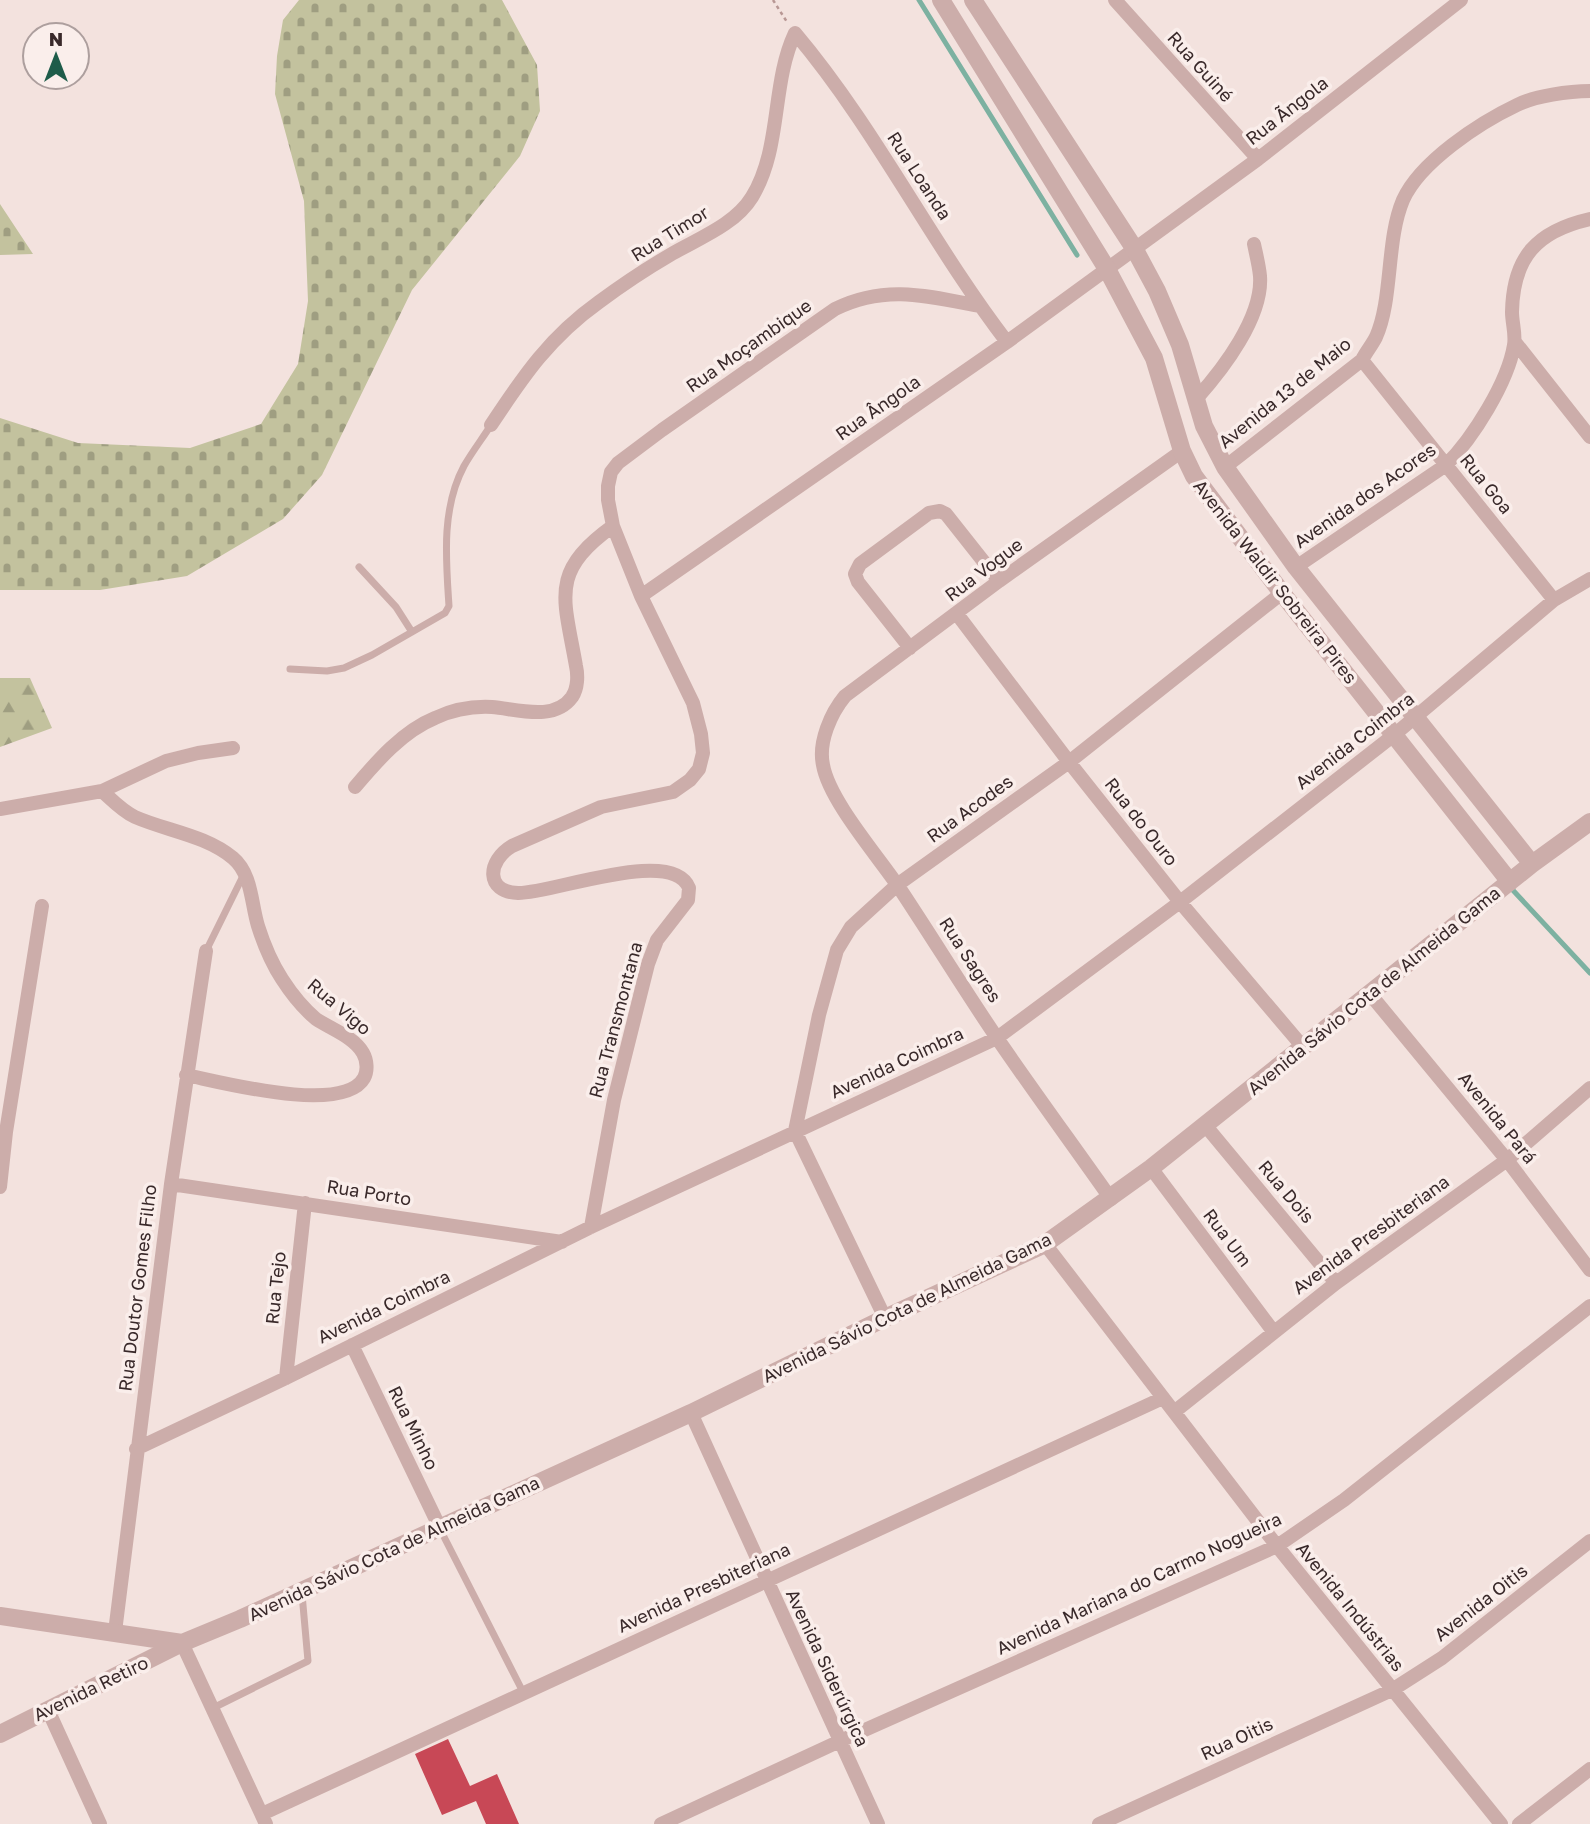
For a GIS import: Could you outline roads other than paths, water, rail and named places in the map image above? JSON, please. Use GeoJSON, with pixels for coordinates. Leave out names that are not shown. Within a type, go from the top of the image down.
{"type":"FeatureCollection","features":[{"type":"Feature","properties":{"kind":"street","name":"Avenida Waldir Sobreira Pires"},"geometry":{"type":"LineString","coordinates":[[940,0],[1107,269],[1154,358],[1182,451],[1194,476],[1282,593],[1510,882]]}},
{"type":"Feature","properties":{"kind":"street","name":"Avenida Waldir Sobreira Pires"},"geometry":{"type":"LineString","coordinates":[[973,0],[1134,248],[1166,313],[1205,426],[1225,467],[1296,567],[1532,864]]}},
{"type":"Feature","properties":{"kind":"street","name":"Rua Guiné"},"geometry":{"type":"LineString","coordinates":[[1115,0],[1258,159]]}},
{"type":"Feature","properties":{"kind":"street","name":"Rua Ãngola"},"geometry":{"type":"LineString","coordinates":[[1134,248],[1258,159],[1461,0]]}},
{"type":"Feature","properties":{"kind":"street","name":"Rua Loanda"},"geometry":{"type":"LineString","coordinates":[[795,33],[848,100],[979,306],[1007,342]]}},
{"type":"Feature","properties":{"kind":"street","name":"Rua Timor"},"geometry":{"type":"LineString","coordinates":[[492,425],[537,358],[566,328],[599,302],[668,256],[732,218],[751,199],[764,171],[785,57],[795,33]]}},
{"type":"Feature","properties":{"kind":"street","name":"Avenida 13 de Maio"},"geometry":{"type":"LineString","coordinates":[[1225,467],[1362,360],[1376,337],[1381,321],[1395,233],[1404,200],[1427,167],[1465,134],[1519,104],[1574,91],[1590,91]]}},
{"type":"Feature","properties":{"kind":"street","name":"Avenida dos Acores"},"geometry":{"type":"LineString","coordinates":[[1296,567],[1446,465],[1460,451],[1476,429],[1506,371],[1515,342],[1512,314],[1514,290],[1522,264],[1537,242],[1561,227],[1590,220]]}},
{"type":"Feature","properties":{"kind":"street"},"geometry":{"type":"LineString","coordinates":[[1197,398],[1226,362],[1248,326],[1257,300],[1260,276],[1254,244]]}},
{"type":"Feature","properties":{"kind":"street","name":"Rua Ângola"},"geometry":{"type":"LineString","coordinates":[[641,596],[1007,342],[1134,248]]}},
{"type":"Feature","properties":{"kind":"street","name":"Rua Moçambique"},"geometry":{"type":"LineString","coordinates":[[641,596],[613,526],[608,500],[611,472],[618,463],[835,309],[864,297],[903,293],[979,306]]}},
{"type":"Feature","properties":{"kind":"street"},"geometry":{"type":"LineString","coordinates":[[1515,342],[1590,437]]}},
{"type":"Feature","properties":{"kind":"street","name":"Rua Goa"},"geometry":{"type":"LineString","coordinates":[[1362,360],[1554,600]]}},
{"type":"Feature","properties":{"kind":"street","name":"Rua Vogue"},"geometry":{"type":"LineString","coordinates":[[825,733],[845,696],[999,581],[1182,451]]}},
{"type":"Feature","properties":{"kind":"street"},"geometry":{"type":"LineString","coordinates":[[910,648],[858,582],[855,574],[860,564],[929,513],[940,511],[946,514],[999,581]]}},
{"type":"Feature","properties":{"kind":"street"},"geometry":{"type":"LineString","coordinates":[[355,787],[411,732],[434,718],[465,708],[550,711],[573,696],[577,673],[566,618],[565,585],[569,570],[577,558],[613,526]]}},
{"type":"Feature","properties":{"kind":"street","name":"Avenida Coimbra"},"geometry":{"type":"LineString","coordinates":[[136,1449],[591,1227],[998,1038],[1180,902],[1394,735],[1554,600],[1590,579]]}},
{"type":"Feature","properties":{"kind":"street","name":"Rua Acodes"},"geometry":{"type":"LineString","coordinates":[[795,1131],[828,975],[837,950],[851,927],[897,885],[1069,762],[1282,593]]}},
{"type":"Feature","properties":{"kind":"street","name":"Rua Transmontana"},"geometry":{"type":"LineString","coordinates":[[591,1227],[614,1100],[648,964],[657,940],[688,900],[689,888],[681,878],[673,875],[637,870],[531,893],[511,893],[499,886],[494,879],[493,869],[502,852],[512,846],[601,807],[673,792],[691,780],[699,769],[703,753],[693,703],[641,596]]}},
{"type":"Feature","properties":{"kind":"street","name":"Rua do Ouro"},"geometry":{"type":"LineString","coordinates":[[957,614],[1180,902],[1303,1047]]}},
{"type":"Feature","properties":{"kind":"street","name":"Rua Sagres"},"geometry":{"type":"LineString","coordinates":[[825,733],[822,764],[836,798],[998,1038],[1111,1199]]}},
{"type":"Feature","properties":{"kind":"street"},"geometry":{"type":"LineString","coordinates":[[0,809],[102,791],[166,761],[233,748]]}},
{"type":"Feature","properties":{"kind":"street"},"geometry":{"type":"LineString","coordinates":[[102,791],[134,816],[220,849],[236,861],[245,873]]}},
{"type":"Feature","properties":{"kind":"street","name":"Avenida Sávio Cota de Almeida Gama"},"geometry":{"type":"LineString","coordinates":[[182,1643],[691,1413],[885,1318],[1045,1244],[1111,1199],[1532,864],[1590,822]]}},
{"type":"Feature","properties":{"kind":"street","name":"Rua Vigo"},"geometry":{"type":"LineString","coordinates":[[186,1075],[261,1091],[328,1096],[355,1089],[366,1074],[366,1062],[357,1045],[315,1018],[280,976],[265,948],[245,873]]}},
{"type":"Feature","properties":{"kind":"street"},"geometry":{"type":"LineString","coordinates":[[1,1179],[3,1132],[42,906]]}},
{"type":"Feature","properties":{"kind":"street","name":"Rua Doutor Gomes Filho"},"geometry":{"type":"LineString","coordinates":[[115,1632],[171,1184],[206,951]]}},
{"type":"Feature","properties":{"kind":"street","name":"Avenida Pará"},"geometry":{"type":"LineString","coordinates":[[1370,993],[1507,1160],[1590,1270]]}},
{"type":"Feature","properties":{"kind":"street","name":"Avenida Presbiteriana"},"geometry":{"type":"LineString","coordinates":[[1174,1412],[1336,1283],[1507,1160],[1590,1088]]}},
{"type":"Feature","properties":{"kind":"street","name":"Rua Dois"},"geometry":{"type":"LineString","coordinates":[[1205,1125],[1336,1283]]}},
{"type":"Feature","properties":{"kind":"street"},"geometry":{"type":"LineString","coordinates":[[795,1131],[885,1318]]}},
{"type":"Feature","properties":{"kind":"street","name":"Rua Um"},"geometry":{"type":"LineString","coordinates":[[1151,1168],[1273,1331]]}},
{"type":"Feature","properties":{"kind":"street","name":"Rua Porto"},"geometry":{"type":"LineString","coordinates":[[171,1184],[562,1242]]}},
{"type":"Feature","properties":{"kind":"street","name":"Rua Tejo"},"geometry":{"type":"LineString","coordinates":[[286,1378],[305,1203]]}},
{"type":"Feature","properties":{"kind":"street","name":"Avenida Indústrias"},"geometry":{"type":"LineString","coordinates":[[1045,1244],[1277,1546],[1501,1824]]}},
{"type":"Feature","properties":{"kind":"street","name":"Avenida Mariana do Carmo Nogueira"},"geometry":{"type":"LineString","coordinates":[[661,1824],[1277,1546],[1344,1500],[1590,1307]]}},
{"type":"Feature","properties":{"kind":"street","name":"Rua Minho"},"geometry":{"type":"LineString","coordinates":[[352,1345],[440,1528]]}},
{"type":"Feature","properties":{"kind":"street","name":"Avenida Presbiteriana"},"geometry":{"type":"LineString","coordinates":[[264,1819],[523,1692],[1163,1398]]}},
{"type":"Feature","properties":{"kind":"street","name":"Avenida Siderúrgica"},"geometry":{"type":"LineString","coordinates":[[691,1413],[878,1824]]}},
{"type":"Feature","properties":{"kind":"street","name":"Avenida Oitis"},"geometry":{"type":"LineString","coordinates":[[1392,1690],[1442,1658],[1590,1541]]}},
{"type":"Feature","properties":{"kind":"street"},"geometry":{"type":"LineString","coordinates":[[0,1616],[182,1643],[264,1819]]}},
{"type":"Feature","properties":{"kind":"street","name":"Avenida Retiro"},"geometry":{"type":"LineString","coordinates":[[0,1734],[182,1643]]}},
{"type":"Feature","properties":{"kind":"street","name":"Rua Oitis"},"geometry":{"type":"LineString","coordinates":[[1099,1824],[1392,1690]]}},
{"type":"Feature","properties":{"kind":"street"},"geometry":{"type":"LineString","coordinates":[[48,1710],[100,1824]]}},
{"type":"Feature","properties":{"kind":"street"},"geometry":{"type":"LineString","coordinates":[[1519,1824],[1590,1769]]}},
{"type":"Feature","properties":{"kind":"lane"},"geometry":{"type":"LineString","coordinates":[[290,669],[327,671],[344,668],[446,613],[449,606],[447,522],[451,503],[464,466],[492,425]]}},
{"type":"Feature","properties":{"kind":"lane"},"geometry":{"type":"LineString","coordinates":[[359,567],[396,607],[412,632]]}},
{"type":"Feature","properties":{"kind":"lane"},"geometry":{"type":"LineString","coordinates":[[206,951],[245,873]]}},
{"type":"Feature","properties":{"kind":"lane"},"geometry":{"type":"LineString","coordinates":[[440,1528],[523,1692]]}},
{"type":"Feature","properties":{"kind":"lane"},"geometry":{"type":"LineString","coordinates":[[212,1709],[308,1661],[301,1591]]}},
{"type":"Feature","properties":{"kind":"waterway"},"geometry":{"type":"LineString","coordinates":[[919,0],[1077,255]]}},
{"type":"Feature","properties":{"kind":"waterway"},"geometry":{"type":"LineString","coordinates":[[1509,886],[1590,973]]}}]}
